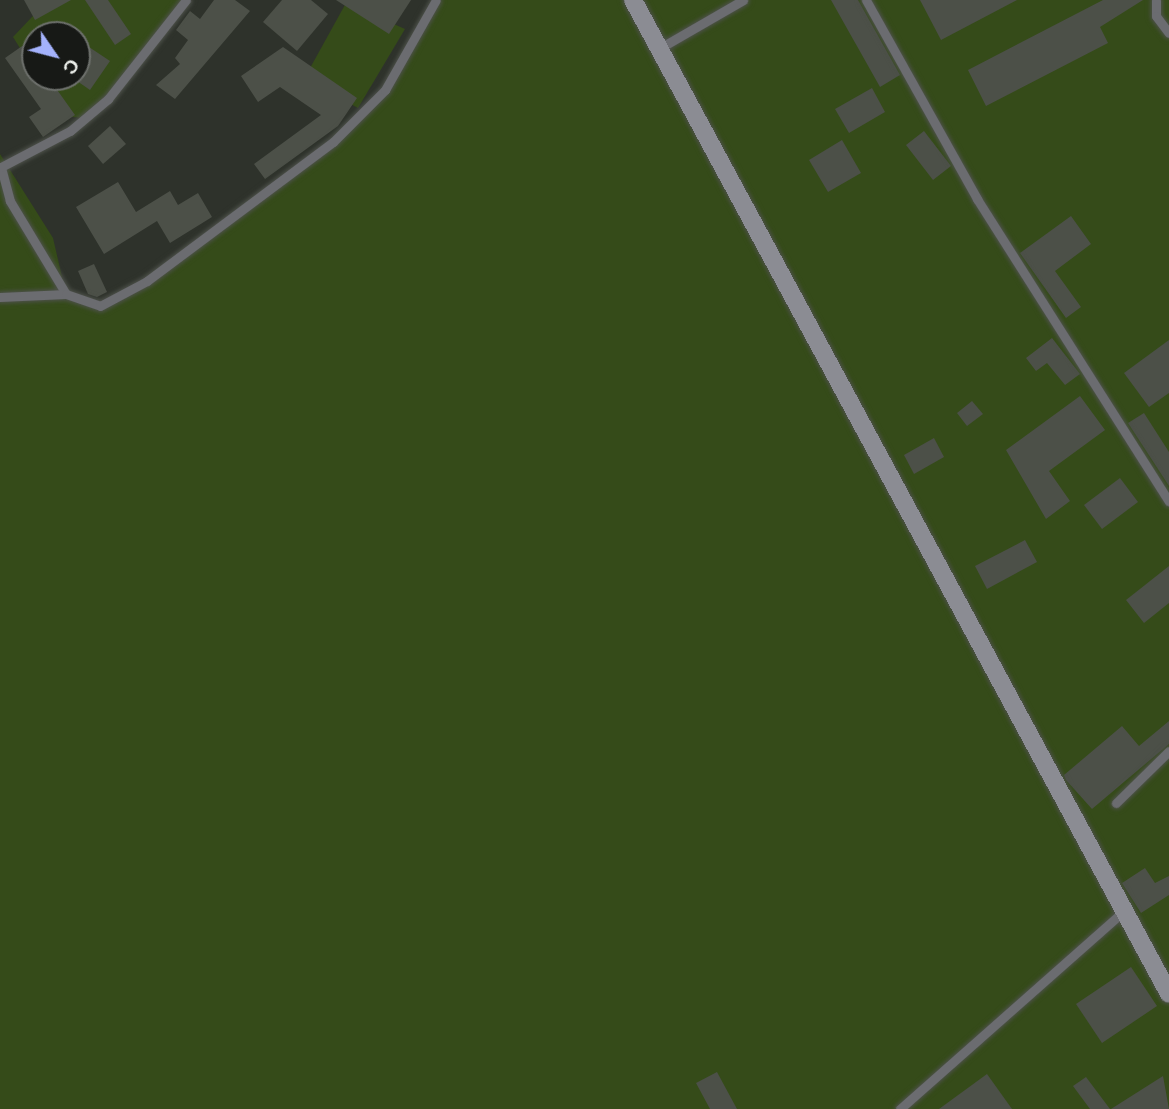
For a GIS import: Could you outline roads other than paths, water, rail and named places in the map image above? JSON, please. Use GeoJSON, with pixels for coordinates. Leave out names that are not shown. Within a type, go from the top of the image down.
{"type":"FeatureCollection","features":[{"type":"Feature","properties":{"kind":"street"},"geometry":{"type":"LineString","coordinates":[[633,0],[1169,994]]}},
{"type":"Feature","properties":{"kind":"lane"},"geometry":{"type":"LineString","coordinates":[[66,294],[10,201],[1,167],[71,131],[107,99],[186,0]]}},
{"type":"Feature","properties":{"kind":"lane"},"geometry":{"type":"LineString","coordinates":[[0,297],[66,294],[100,306],[147,281],[333,142],[385,90],[436,0]]}},
{"type":"Feature","properties":{"kind":"lane"},"geometry":{"type":"LineString","coordinates":[[660,48],[743,0]]}},
{"type":"Feature","properties":{"kind":"lane"},"geometry":{"type":"LineString","coordinates":[[866,0],[977,199],[1169,501]]}},
{"type":"Feature","properties":{"kind":"lane"},"geometry":{"type":"LineString","coordinates":[[1156,0],[1156,16],[1169,33]]}},
{"type":"Feature","properties":{"kind":"lane"},"geometry":{"type":"LineString","coordinates":[[1116,803],[1169,751]]}},
{"type":"Feature","properties":{"kind":"lane"},"geometry":{"type":"LineString","coordinates":[[900,1109],[1124,911]]}}]}
